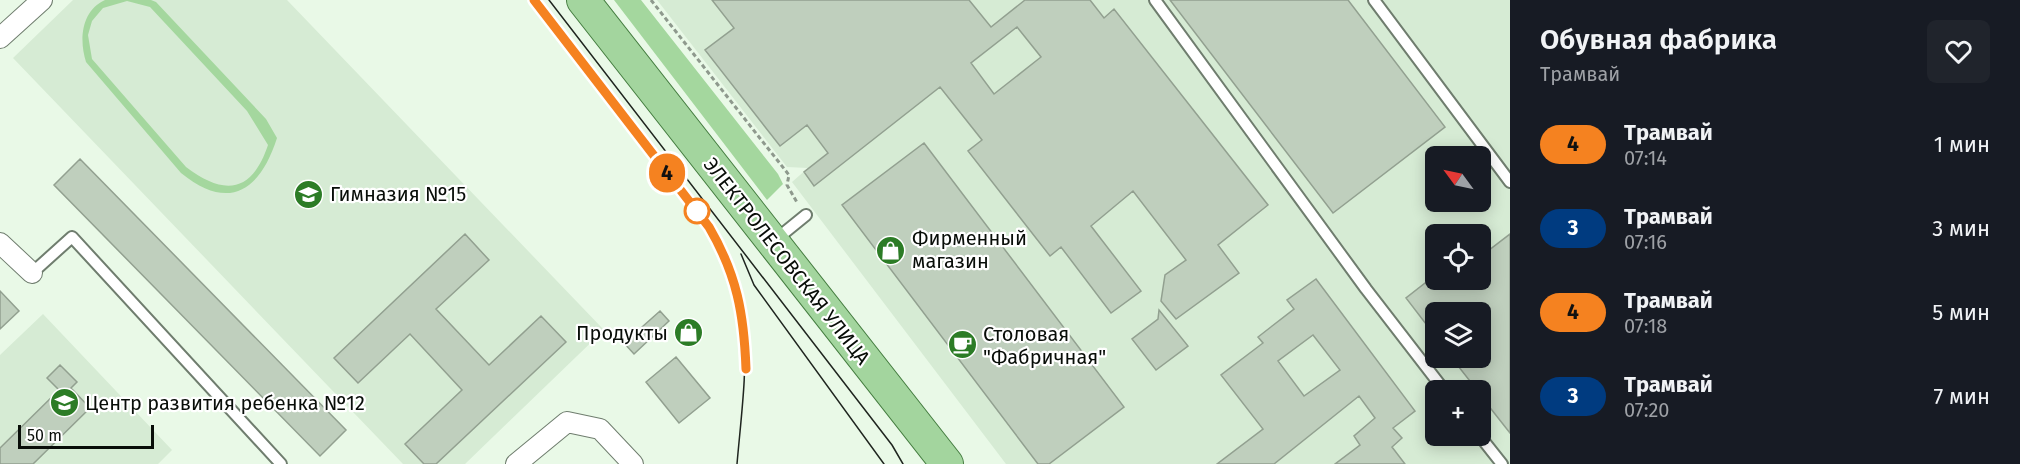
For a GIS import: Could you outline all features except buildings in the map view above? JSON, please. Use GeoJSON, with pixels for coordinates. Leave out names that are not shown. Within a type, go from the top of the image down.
{"type":"FeatureCollection","features":[{"type":"Feature","properties":{"kind":"main road","name":"ЭЛЕКТРОЛЕСОВСКАЯ УЛИЦА"},"geometry":{"type":"LineString","coordinates":[[584,0],[947,464]]}},
{"type":"Feature","properties":{"kind":"street"},"geometry":{"type":"LineString","coordinates":[[0,38],[42,0]]}},
{"type":"Feature","properties":{"kind":"street"},"geometry":{"type":"LineString","coordinates":[[0,243],[32,273]]}},
{"type":"Feature","properties":{"kind":"street"},"geometry":{"type":"LineString","coordinates":[[516,464],[567,422],[600,429],[633,464]]}},
{"type":"Feature","properties":{"kind":"lane"},"geometry":{"type":"LineString","coordinates":[[1155,0],[1366,289],[1436,380]]}},
{"type":"Feature","properties":{"kind":"lane"},"geometry":{"type":"LineString","coordinates":[[1374,0],[1510,183]]}},
{"type":"Feature","properties":{"kind":"lane"},"geometry":{"type":"LineString","coordinates":[[772,242],[806,215]]}},
{"type":"Feature","properties":{"kind":"lane"},"geometry":{"type":"LineString","coordinates":[[32,273],[72,237],[281,464]]}},
{"type":"Feature","properties":{"kind":"lane"},"geometry":{"type":"LineString","coordinates":[[1488,446],[1502,464]]}},
{"type":"Feature","properties":{"kind":"path"},"geometry":{"type":"LineString","coordinates":[[651,0],[789,175],[787,185],[806,215]]}},
{"type":"Feature","properties":{"kind":"shaded area","name":"Гимназия №15"},"geometry":{"type":"Polygon","coordinates":[[[73,0],[287,0],[604,330],[465,464],[403,464],[13,58],[73,0]]]}},
{"type":"Feature","properties":{"kind":"shaded area"},"geometry":{"type":"Polygon","coordinates":[[[657,0],[1510,0],[1510,464],[1006,464],[792,182],[808,168],[787,167],[657,0]]]}},
{"type":"Feature","properties":{"kind":"shaded area","name":"Центр развития ребенка №12"},"geometry":{"type":"Polygon","coordinates":[[[43,314],[172,450],[158,464],[0,464],[0,355],[43,314]]]}},
{"type":"Feature","properties":{"kind":"green space"},"geometry":{"type":"Polygon","coordinates":[[[105,0],[151,0],[156,2],[266,119],[277,138],[262,171],[252,183],[241,190],[228,193],[198,185],[181,173],[86,62],[83,45],[84,27],[91,11],[105,0]],[[127,1],[103,8],[92,21],[88,35],[92,59],[186,167],[213,183],[235,185],[245,181],[254,173],[268,145],[247,111],[150,7],[127,1]]]}},
{"type":"Feature","properties":{"kind":"green space"},"geometry":{"type":"Polygon","coordinates":[[[614,0],[641,0],[778,174],[783,184],[767,200],[614,0]]]}},
{"type":"Feature","properties":{"kind":"tram line"},"geometry":{"type":"LineString","coordinates":[[534,0],[709,227],[725,258],[742,315],[744,342],[745,371],[737,464]]}},
{"type":"Feature","properties":{"kind":"tram line","name":"4"},"geometry":{"type":"LineString","coordinates":[[534,0],[709,227],[725,257],[738,290],[744,323],[746,369]]}},
{"type":"Feature","properties":{"kind":"tram line"},"geometry":{"type":"LineString","coordinates":[[549,0],[892,445],[903,464]]}},
{"type":"Feature","properties":{"kind":"tram line"},"geometry":{"type":"LineString","coordinates":[[741,254],[754,285],[884,464]]}},
{"type":"Feature","properties":{"kind":"place","name":"Гимназия №15"},"geometry":{"type":"Point","coordinates":[309,194]}},
{"type":"Feature","properties":{"kind":"place","name":"Фирменный магазин"},"geometry":{"type":"Point","coordinates":[891,250]}},
{"type":"Feature","properties":{"kind":"place","name":"Продукты"},"geometry":{"type":"Point","coordinates":[689,333]}},
{"type":"Feature","properties":{"kind":"place","name":"Столовая \"Фабричная\""},"geometry":{"type":"Point","coordinates":[962,345]}},
{"type":"Feature","properties":{"kind":"place","name":"Центр развития ребенка №12"},"geometry":{"type":"Point","coordinates":[64,403]}}]}
